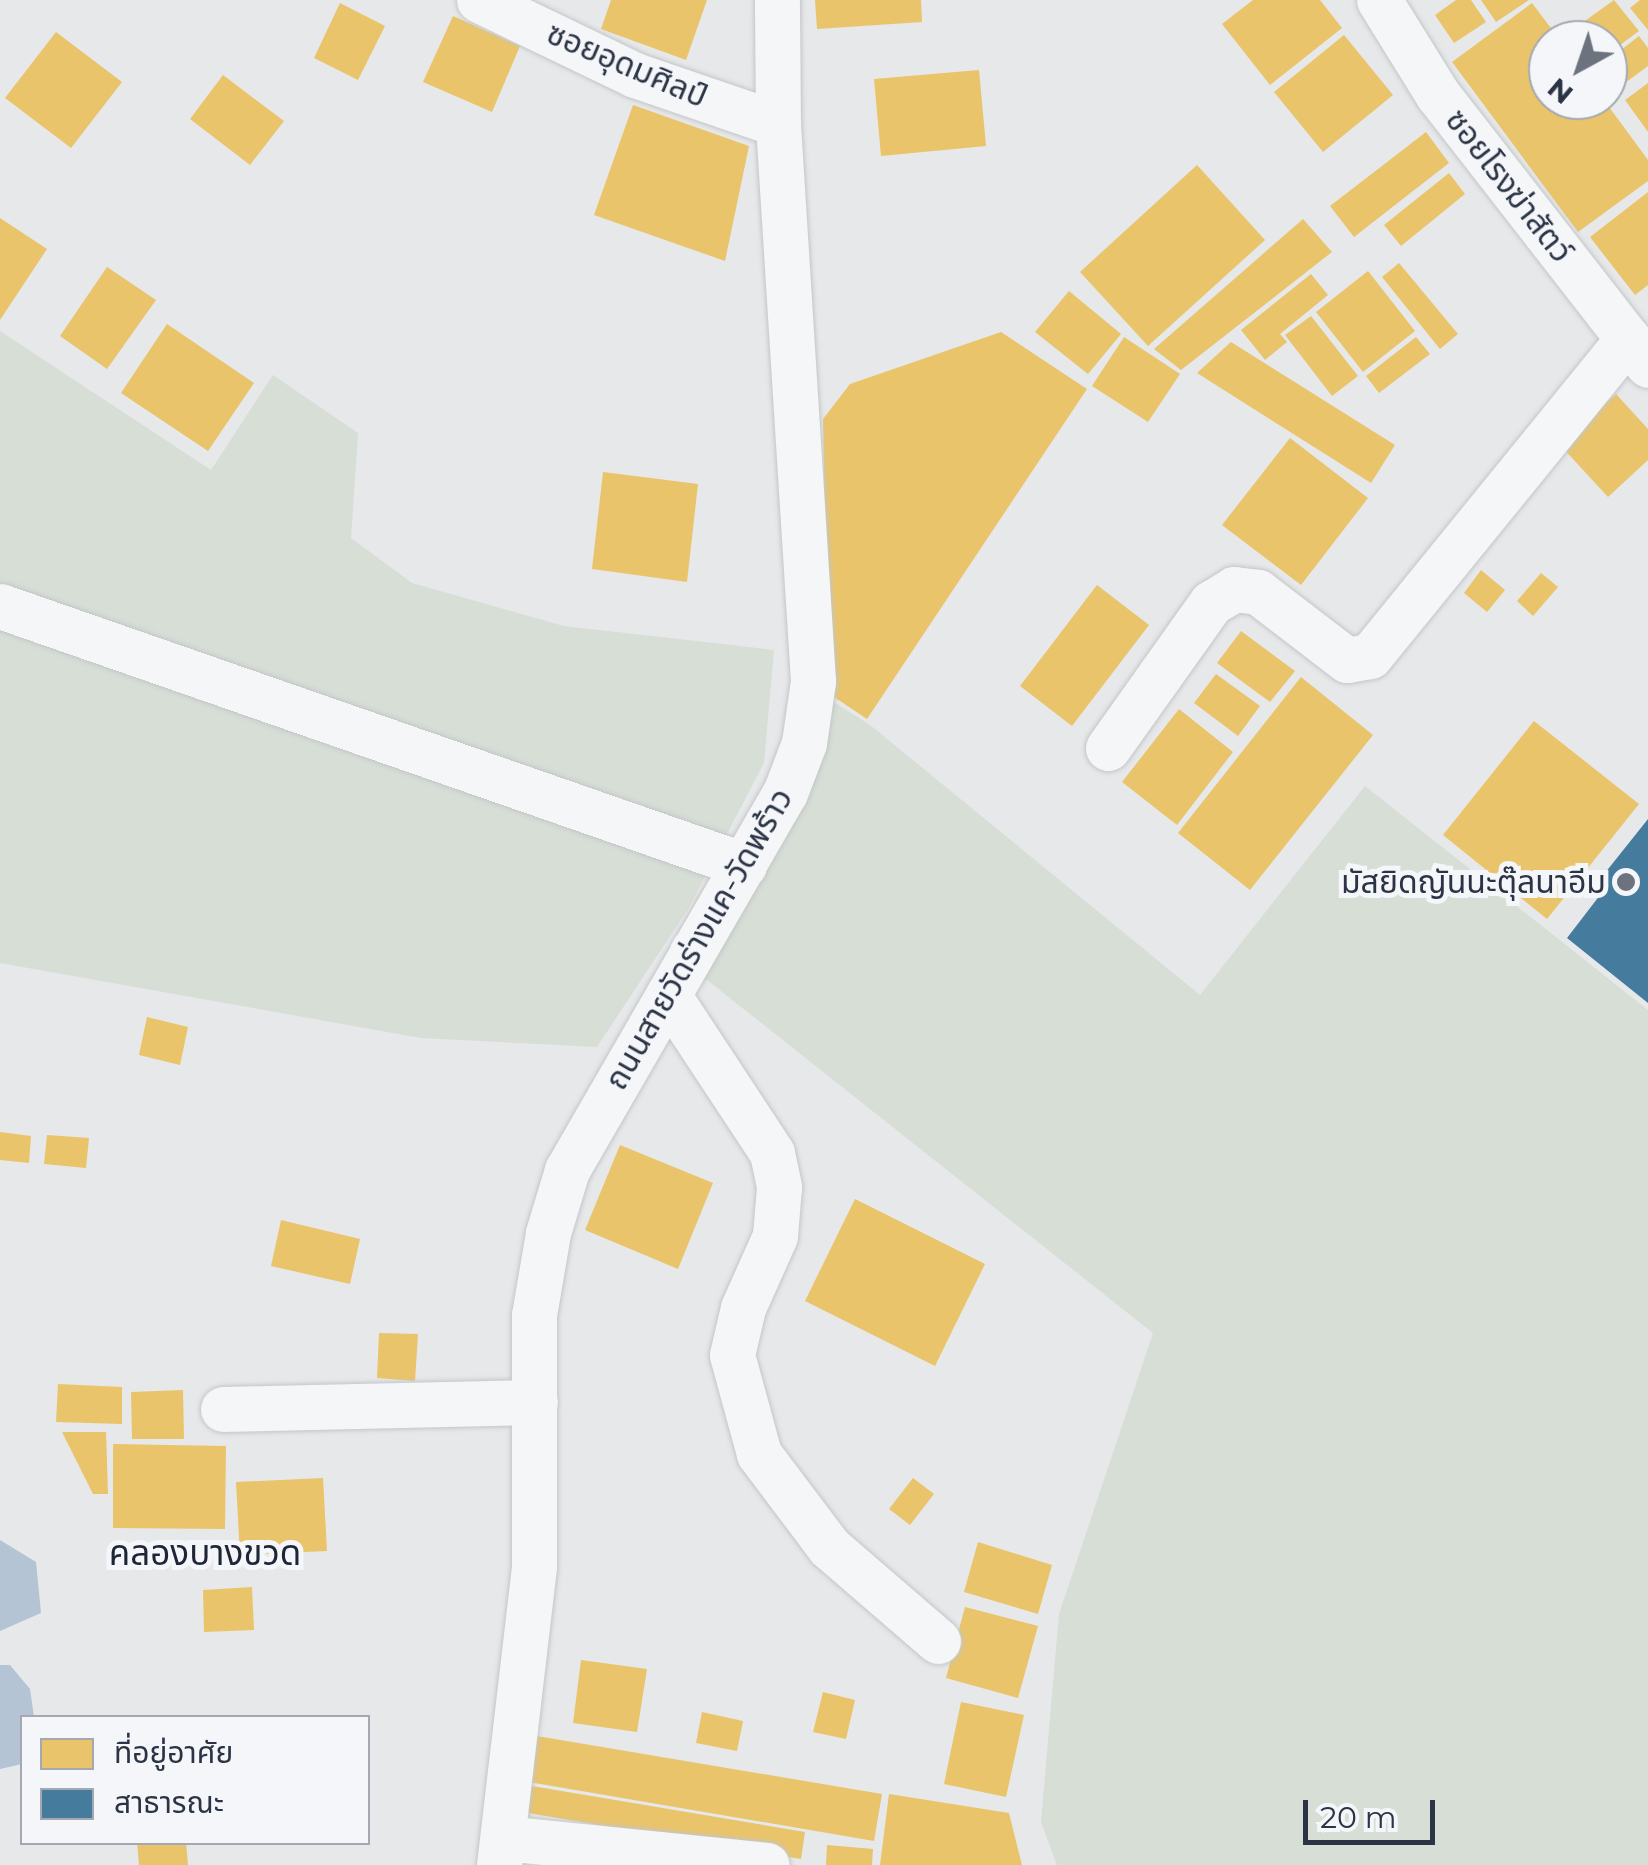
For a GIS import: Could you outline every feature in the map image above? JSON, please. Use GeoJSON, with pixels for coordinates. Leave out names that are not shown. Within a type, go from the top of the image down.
{"type":"FeatureCollection","features":[{"type":"Feature","properties":{"kind":"street","name":"ซอยอุดมศิลป์"},"geometry":{"type":"LineString","coordinates":[[479,0],[634,75],[778,124]]}},
{"type":"Feature","properties":{"kind":"street","name":"ถนนสายวัดร่างแค-วัดพร้าว"},"geometry":{"type":"LineString","coordinates":[[501,1851],[534,1566],[534,1315],[567,1170],[786,793],[804,743],[813,681],[778,124],[777,0]]}},
{"type":"Feature","properties":{"kind":"street","name":"ซอยโรงฆ่าสัตว์"},"geometry":{"type":"LineString","coordinates":[[1379,0],[1438,95],[1638,352]]}},
{"type":"Feature","properties":{"kind":"street"},"geometry":{"type":"LineString","coordinates":[[1108,748],[1211,603],[1234,588],[1258,592],[1347,660],[1370,656],[1638,352]]}},
{"type":"Feature","properties":{"kind":"street"},"geometry":{"type":"LineString","coordinates":[[0,606],[744,865]]}},
{"type":"Feature","properties":{"kind":"street"},"geometry":{"type":"LineString","coordinates":[[668,995],[772,1153],[779,1187],[775,1236],[732,1355],[760,1454],[829,1547],[938,1641]]}},
{"type":"Feature","properties":{"kind":"street"},"geometry":{"type":"LineString","coordinates":[[223,1409],[535,1402]]}},
{"type":"Feature","properties":{"kind":"street"},"geometry":{"type":"LineString","coordinates":[[501,1851],[767,1865]]}},
{"type":"Feature","properties":{"kind":"shaded area"},"geometry":{"type":"Polygon","coordinates":[[[0,331],[211,470],[273,375],[358,433],[351,538],[412,583],[564,626],[774,650],[764,763],[688,909],[597,1047],[421,1038],[0,963],[0,331]]]}},
{"type":"Feature","properties":{"kind":"shaded area"},"geometry":{"type":"Polygon","coordinates":[[[829,699],[870,725],[1200,995],[1365,786],[1648,1010],[1648,1865],[1057,1865],[1041,1822],[1059,1614],[1153,1333],[702,976],[829,699]]]}},
{"type":"Feature","properties":{"kind":"water"},"geometry":{"type":"Polygon","coordinates":[[[0,1540],[36,1562],[41,1613],[0,1631],[0,1540]]]}},
{"type":"Feature","properties":{"kind":"water"},"geometry":{"type":"Polygon","coordinates":[[[0,1665],[10,1665],[30,1689],[34,1715],[20,1715],[20,1764],[0,1769],[0,1665]]]}},
{"type":"Feature","properties":{"kind":"building: ที่อยู่อาศัย"},"geometry":{"type":"Polygon","coordinates":[[[611,0],[707,0],[686,60],[601,29],[611,0]]]}},
{"type":"Feature","properties":{"kind":"building: ที่อยู่อาศัย"},"geometry":{"type":"Polygon","coordinates":[[[815,0],[921,0],[922,22],[817,29],[815,0]]]}},
{"type":"Feature","properties":{"kind":"building: ที่อยู่อาศัย"},"geometry":{"type":"Polygon","coordinates":[[[1253,0],[1320,0],[1342,28],[1270,85],[1222,24],[1253,0]]]}},
{"type":"Feature","properties":{"kind":"building: ที่อยู่อาศัย"},"geometry":{"type":"Polygon","coordinates":[[[1456,0],[1471,0],[1486,22],[1454,43],[1435,15],[1456,0]]]}},
{"type":"Feature","properties":{"kind":"building: ที่อยู่อาศัย"},"geometry":{"type":"Polygon","coordinates":[[[1481,0],[1529,0],[1496,22],[1481,0]]]}},
{"type":"Feature","properties":{"kind":"building: ที่อยู่อาศัย"},"geometry":{"type":"Polygon","coordinates":[[[1614,0],[1639,31],[1628,39],[1628,20],[1586,20],[1614,0]]]}},
{"type":"Feature","properties":{"kind":"building: ที่อยู่อาศัย"},"geometry":{"type":"Polygon","coordinates":[[[1640,0],[1648,0],[1648,30],[1630,8],[1640,0]]]}},
{"type":"Feature","properties":{"kind":"building: ที่อยู่อาศัย"},"geometry":{"type":"Polygon","coordinates":[[[340,3],[385,26],[358,80],[314,58],[340,3]]]}},
{"type":"Feature","properties":{"kind":"building: ที่อยู่อาศัย"},"geometry":{"type":"Polygon","coordinates":[[[1532,3],[1545,20],[1528,20],[1528,120],[1619,120],[1648,160],[1648,181],[1578,232],[1452,62],[1532,3]]]}},
{"type":"Feature","properties":{"kind":"building: ที่อยู่อาศัย"},"geometry":{"type":"Polygon","coordinates":[[[453,16],[520,46],[492,112],[423,82],[453,16]]]}},
{"type":"Feature","properties":{"kind":"building: ที่อยู่อาศัย"},"geometry":{"type":"Polygon","coordinates":[[[56,32],[122,82],[71,148],[5,98],[56,32]]]}},
{"type":"Feature","properties":{"kind":"building: ที่อยู่อาศัย"},"geometry":{"type":"Polygon","coordinates":[[[1344,35],[1393,95],[1323,152],[1274,92],[1344,35]]]}},
{"type":"Feature","properties":{"kind":"building: ที่อยู่อาศัย"},"geometry":{"type":"Polygon","coordinates":[[[1639,36],[1648,48],[1648,66],[1628,81],[1628,45],[1639,36]]]}},
{"type":"Feature","properties":{"kind":"building: ที่อยู่อาศัย"},"geometry":{"type":"Polygon","coordinates":[[[979,70],[986,146],[881,156],[874,79],[979,70]]]}},
{"type":"Feature","properties":{"kind":"building: ที่อยู่อาศัย"},"geometry":{"type":"Polygon","coordinates":[[[223,75],[284,121],[250,165],[190,119],[223,75]]]}},
{"type":"Feature","properties":{"kind":"building: ที่อยู่อาศัย"},"geometry":{"type":"Polygon","coordinates":[[[1648,83],[1648,132],[1628,104],[1628,98],[1648,83]]]}},
{"type":"Feature","properties":{"kind":"building: ที่อยู่อาศัย"},"geometry":{"type":"Polygon","coordinates":[[[633,105],[749,146],[725,261],[594,215],[633,105]]]}},
{"type":"Feature","properties":{"kind":"building: ที่อยู่อาศัย"},"geometry":{"type":"Polygon","coordinates":[[[1426,132],[1449,163],[1354,237],[1330,206],[1426,132]]]}},
{"type":"Feature","properties":{"kind":"building: ที่อยู่อาศัย"},"geometry":{"type":"Polygon","coordinates":[[[1197,165],[1265,240],[1148,346],[1080,272],[1197,165]]]}},
{"type":"Feature","properties":{"kind":"building: ที่อยู่อาศัย"},"geometry":{"type":"Polygon","coordinates":[[[1449,173],[1465,194],[1401,246],[1384,225],[1449,173]]]}},
{"type":"Feature","properties":{"kind":"building: ที่อยู่อาศัย"},"geometry":{"type":"Polygon","coordinates":[[[1648,192],[1648,285],[1635,295],[1590,237],[1648,192]]]}},
{"type":"Feature","properties":{"kind":"building: ที่อยู่อาศัย"},"geometry":{"type":"Polygon","coordinates":[[[0,218],[47,249],[0,320],[0,218]]]}},
{"type":"Feature","properties":{"kind":"building: ที่อยู่อาศัย"},"geometry":{"type":"Polygon","coordinates":[[[1303,219],[1332,252],[1181,370],[1154,349],[1303,219]]]}},
{"type":"Feature","properties":{"kind":"building: ที่อยู่อาศัย"},"geometry":{"type":"Polygon","coordinates":[[[1399,263],[1458,334],[1440,349],[1382,277],[1399,263]]]}},
{"type":"Feature","properties":{"kind":"building: ที่อยู่อาศัย"},"geometry":{"type":"Polygon","coordinates":[[[107,267],[156,300],[107,369],[60,336],[107,267]]]}},
{"type":"Feature","properties":{"kind":"building: ที่อยู่อาศัย"},"geometry":{"type":"Polygon","coordinates":[[[1368,271],[1415,331],[1363,372],[1316,312],[1368,271]]]}},
{"type":"Feature","properties":{"kind":"building: ที่อยู่อาศัย"},"geometry":{"type":"Polygon","coordinates":[[[1311,274],[1328,295],[1280,334],[1287,342],[1265,360],[1241,330],[1311,274]]]}},
{"type":"Feature","properties":{"kind":"building: ที่อยู่อาศัย"},"geometry":{"type":"Polygon","coordinates":[[[1069,291],[1121,334],[1088,374],[1035,332],[1069,291]]]}},
{"type":"Feature","properties":{"kind":"building: ที่อยู่อาศัย"},"geometry":{"type":"Polygon","coordinates":[[[1311,316],[1358,376],[1332,396],[1285,335],[1311,316]]]}},
{"type":"Feature","properties":{"kind":"building: ที่อยู่อาศัย"},"geometry":{"type":"Polygon","coordinates":[[[167,324],[254,383],[208,451],[121,393],[167,324]]]}},
{"type":"Feature","properties":{"kind":"building: ที่อยู่อาศัย"},"geometry":{"type":"Polygon","coordinates":[[[1001,332],[1087,389],[867,719],[828,693],[823,419],[850,384],[1001,332]]]}},
{"type":"Feature","properties":{"kind":"building: ที่อยู่อาศัย"},"geometry":{"type":"Polygon","coordinates":[[[1124,337],[1180,374],[1148,422],[1092,386],[1124,337]]]}},
{"type":"Feature","properties":{"kind":"building: ที่อยู่อาศัย"},"geometry":{"type":"Polygon","coordinates":[[[1416,337],[1430,354],[1379,393],[1366,376],[1416,337]]]}},
{"type":"Feature","properties":{"kind":"building: ที่อยู่อาศัย"},"geometry":{"type":"Polygon","coordinates":[[[1231,342],[1395,445],[1371,483],[1197,373],[1231,342]]]}},
{"type":"Feature","properties":{"kind":"building: ที่อยู่อาศัย"},"geometry":{"type":"Polygon","coordinates":[[[1616,394],[1648,429],[1648,460],[1608,497],[1560,445],[1616,394]]]}},
{"type":"Feature","properties":{"kind":"building: ที่อยู่อาศัย"},"geometry":{"type":"Polygon","coordinates":[[[1290,438],[1368,498],[1301,585],[1222,525],[1290,438]]]}},
{"type":"Feature","properties":{"kind":"building: ที่อยู่อาศัย"},"geometry":{"type":"Polygon","coordinates":[[[603,472],[698,484],[687,582],[592,569],[603,472]]]}},
{"type":"Feature","properties":{"kind":"building: ที่อยู่อาศัย"},"geometry":{"type":"Polygon","coordinates":[[[1481,570],[1505,590],[1487,612],[1464,593],[1481,570]]]}},
{"type":"Feature","properties":{"kind":"building: ที่อยู่อาศัย"},"geometry":{"type":"Polygon","coordinates":[[[1541,573],[1558,587],[1533,616],[1517,601],[1541,573]]]}},
{"type":"Feature","properties":{"kind":"building: ที่อยู่อาศัย"},"geometry":{"type":"Polygon","coordinates":[[[1097,585],[1149,625],[1072,726],[1020,686],[1097,585]]]}},
{"type":"Feature","properties":{"kind":"building: ที่อยู่อาศัย"},"geometry":{"type":"Polygon","coordinates":[[[1241,631],[1295,671],[1270,702],[1217,663],[1241,631]]]}},
{"type":"Feature","properties":{"kind":"building: ที่อยู่อาศัย"},"geometry":{"type":"Polygon","coordinates":[[[1216,674],[1260,706],[1238,736],[1194,703],[1216,674]]]}},
{"type":"Feature","properties":{"kind":"building: ที่อยู่อาศัย"},"geometry":{"type":"Polygon","coordinates":[[[1301,677],[1373,735],[1250,890],[1178,833],[1301,677]]]}},
{"type":"Feature","properties":{"kind":"building: ที่อยู่อาศัย"},"geometry":{"type":"Polygon","coordinates":[[[1179,709],[1233,752],[1177,825],[1122,782],[1179,709]]]}},
{"type":"Feature","properties":{"kind":"building: ที่อยู่อาศัย"},"geometry":{"type":"Polygon","coordinates":[[[1534,721],[1639,804],[1547,919],[1443,835],[1534,721]]]}},
{"type":"Feature","properties":{"kind":"building: ที่อยู่อาศัย"},"geometry":{"type":"Polygon","coordinates":[[[147,1017],[188,1027],[180,1065],[139,1055],[147,1017]]]}},
{"type":"Feature","properties":{"kind":"building: ที่อยู่อาศัย"},"geometry":{"type":"Polygon","coordinates":[[[0,1132],[31,1136],[29,1163],[0,1160],[0,1132]]]}},
{"type":"Feature","properties":{"kind":"building: ที่อยู่อาศัย"},"geometry":{"type":"Polygon","coordinates":[[[47,1135],[89,1138],[86,1168],[44,1164],[47,1135]]]}},
{"type":"Feature","properties":{"kind":"building: ที่อยู่อาศัย"},"geometry":{"type":"Polygon","coordinates":[[[620,1145],[713,1183],[678,1269],[585,1230],[620,1145]]]}},
{"type":"Feature","properties":{"kind":"building: ที่อยู่อาศัย"},"geometry":{"type":"Polygon","coordinates":[[[855,1199],[985,1264],[935,1366],[805,1301],[855,1199]]]}},
{"type":"Feature","properties":{"kind":"building: ที่อยู่อาศัย"},"geometry":{"type":"Polygon","coordinates":[[[281,1220],[360,1239],[350,1284],[271,1266],[281,1220]]]}},
{"type":"Feature","properties":{"kind":"building: ที่อยู่อาศัย"},"geometry":{"type":"Polygon","coordinates":[[[379,1333],[418,1334],[415,1381],[377,1378],[379,1333]]]}},
{"type":"Feature","properties":{"kind":"building: ที่อยู่อาศัย"},"geometry":{"type":"Polygon","coordinates":[[[58,1384],[122,1387],[122,1424],[56,1422],[58,1384]]]}},
{"type":"Feature","properties":{"kind":"building: ที่อยู่อาศัย"},"geometry":{"type":"Polygon","coordinates":[[[183,1390],[184,1439],[132,1439],[131,1392],[183,1390]]]}},
{"type":"Feature","properties":{"kind":"building: ที่อยู่อาศัย"},"geometry":{"type":"Polygon","coordinates":[[[62,1432],[106,1432],[108,1494],[93,1494],[62,1432]]]}},
{"type":"Feature","properties":{"kind":"building: ที่อยู่อาศัย"},"geometry":{"type":"Polygon","coordinates":[[[113,1444],[226,1446],[225,1529],[113,1528],[113,1444]]]}},
{"type":"Feature","properties":{"kind":"building: ที่อยู่อาศัย"},"geometry":{"type":"Polygon","coordinates":[[[323,1478],[327,1551],[240,1555],[236,1482],[323,1478]]]}},
{"type":"Feature","properties":{"kind":"building: ที่อยู่อาศัย"},"geometry":{"type":"Polygon","coordinates":[[[913,1478],[934,1494],[910,1525],[889,1509],[913,1478]]]}},
{"type":"Feature","properties":{"kind":"building: ที่อยู่อาศัย"},"geometry":{"type":"Polygon","coordinates":[[[978,1542],[1052,1565],[1038,1614],[964,1592],[978,1542]]]}},
{"type":"Feature","properties":{"kind":"building: ที่อยู่อาศัย"},"geometry":{"type":"Polygon","coordinates":[[[252,1587],[254,1630],[204,1632],[203,1590],[252,1587]]]}},
{"type":"Feature","properties":{"kind":"building: ที่อยู่อาศัย"},"geometry":{"type":"Polygon","coordinates":[[[965,1607],[1038,1626],[1018,1698],[946,1678],[965,1607]]]}},
{"type":"Feature","properties":{"kind":"building: ที่อยู่อาศัย"},"geometry":{"type":"Polygon","coordinates":[[[581,1660],[647,1669],[637,1732],[573,1723],[581,1660]]]}},
{"type":"Feature","properties":{"kind":"building: ที่อยู่อาศัย"},"geometry":{"type":"Polygon","coordinates":[[[823,1692],[855,1700],[846,1739],[813,1732],[823,1692]]]}},
{"type":"Feature","properties":{"kind":"building: ที่อยู่อาศัย"},"geometry":{"type":"Polygon","coordinates":[[[961,1702],[1024,1715],[1006,1797],[944,1784],[961,1702]]]}},
{"type":"Feature","properties":{"kind":"building: ที่อยู่อาศัย"},"geometry":{"type":"Polygon","coordinates":[[[702,1712],[743,1721],[737,1751],[696,1743],[702,1712]]]}},
{"type":"Feature","properties":{"kind":"building: ที่อยู่อาศัย"},"geometry":{"type":"Polygon","coordinates":[[[525,1734],[882,1794],[874,1841],[517,1780],[525,1734]]]}},
{"type":"Feature","properties":{"kind":"building: ที่อยู่อาศัย"},"geometry":{"type":"Polygon","coordinates":[[[526,1785],[805,1832],[801,1859],[522,1812],[526,1785]]]}},
{"type":"Feature","properties":{"kind":"building: ที่อยู่อาศัย"},"geometry":{"type":"Polygon","coordinates":[[[889,1794],[1009,1813],[1022,1865],[880,1865],[889,1794]]]}},
{"type":"Feature","properties":{"kind":"building: ที่อยู่อาศัย"},"geometry":{"type":"Polygon","coordinates":[[[137,1845],[186,1845],[188,1865],[139,1865],[137,1845]]]}},
{"type":"Feature","properties":{"kind":"building: ที่อยู่อาศัย"},"geometry":{"type":"Polygon","coordinates":[[[827,1845],[873,1849],[872,1865],[826,1865],[827,1845]]]}},
{"type":"Feature","properties":{"kind":"building: สาธารณะ"},"geometry":{"type":"Polygon","coordinates":[[[1648,819],[1648,1003],[1567,938],[1607,886],[1601,878],[1648,819]]]}},
{"type":"Feature","properties":{"kind":"place","name":"มัสยิดญันนะตุ๊ลนาอีม"},"geometry":{"type":"Point","coordinates":[1626,882]}},
{"type":"Feature","properties":{"kind":"district","name":"คลองบางขวด"},"geometry":{"type":"Point","coordinates":[205,1553]}}]}
